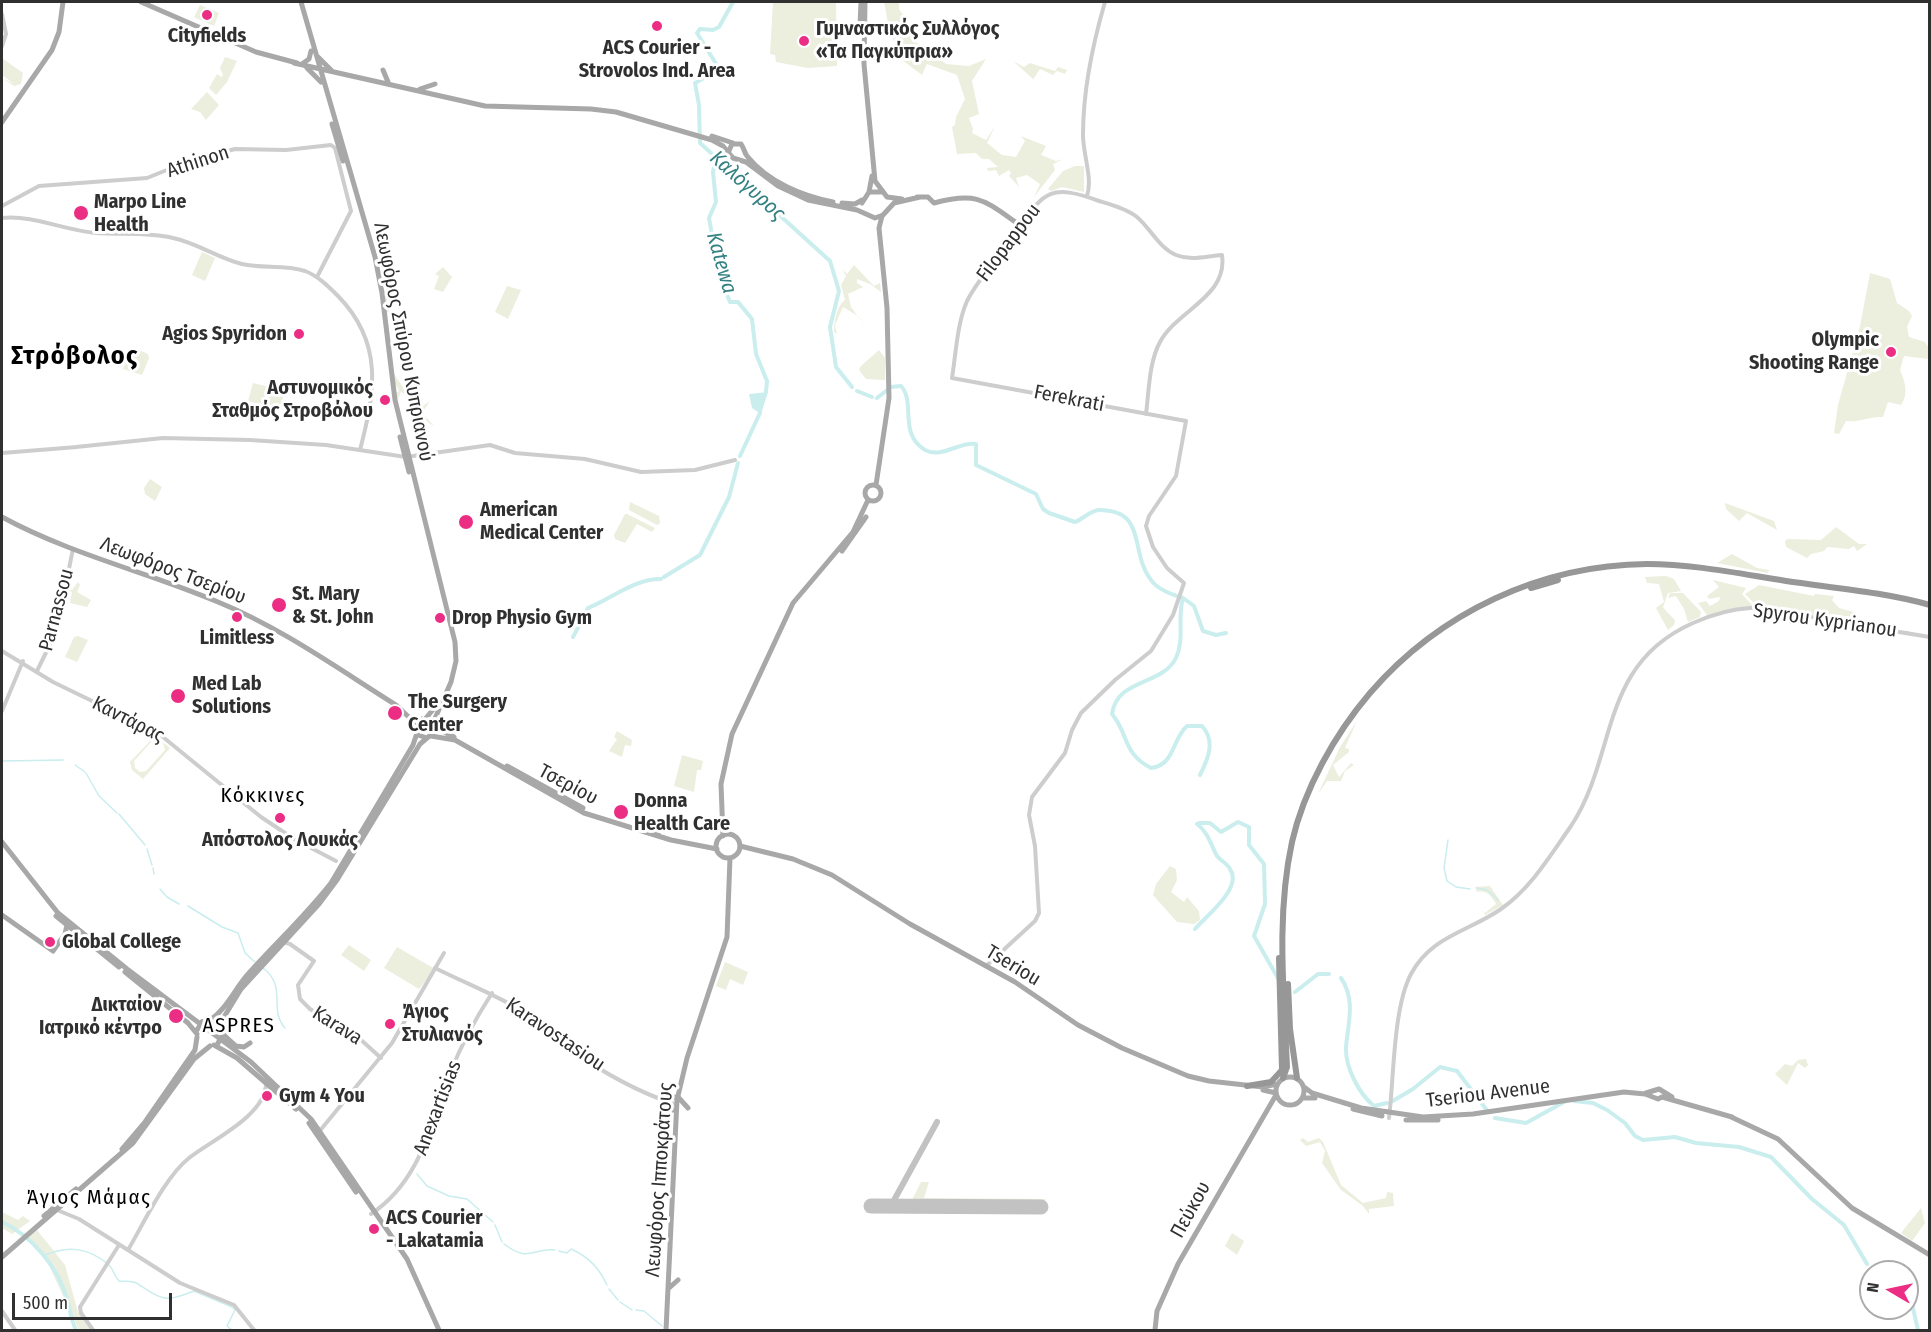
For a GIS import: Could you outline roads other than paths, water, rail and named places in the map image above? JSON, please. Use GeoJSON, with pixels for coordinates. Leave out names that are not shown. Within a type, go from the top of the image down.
{"type":"FeatureCollection","features":[{"type":"Feature","properties":{"kind":"highway"},"geometry":{"type":"LineString","coordinates":[[1247,1086],[1271,1082],[1279,1076],[1282,1066],[1279,954],[1285,871],[1312,789],[1344,727],[1378,684],[1415,648],[1460,616],[1517,589],[1568,573],[1624,567],[1666,567],[1877,594],[1929,607]]}},
{"type":"Feature","properties":{"kind":"highway"},"geometry":{"type":"LineString","coordinates":[[1283,1078],[1287,1067],[1282,927],[1294,841]]}},
{"type":"Feature","properties":{"kind":"highway"},"geometry":{"type":"LineString","coordinates":[[1294,841],[1286,924],[1290,1029],[1297,1078]]}},
{"type":"Feature","properties":{"kind":"main road"},"geometry":{"type":"LineString","coordinates":[[2,122],[53,49],[59,32],[63,2]]}},
{"type":"Feature","properties":{"kind":"main road"},"geometry":{"type":"LineString","coordinates":[[141,2],[242,46],[294,63],[494,104],[608,108],[741,144],[745,152],[767,174],[798,192],[849,205],[862,200],[869,192],[872,175],[860,46],[863,2]]}},
{"type":"Feature","properties":{"kind":"main road","name":"Λεωφόρος Σπύρου Κυπριανού"},"geometry":{"type":"LineString","coordinates":[[299,2],[378,272],[392,386],[406,459],[456,645],[451,682],[429,737]]}},
{"type":"Feature","properties":{"kind":"main road"},"geometry":{"type":"LineString","coordinates":[[863,2],[864,64],[875,181],[885,195],[885,213]]}},
{"type":"Feature","properties":{"kind":"main road"},"geometry":{"type":"LineString","coordinates":[[303,65],[313,52],[332,71]]}},
{"type":"Feature","properties":{"kind":"main road"},"geometry":{"type":"LineString","coordinates":[[303,65],[323,84],[328,77],[339,74]]}},
{"type":"Feature","properties":{"kind":"main road"},"geometry":{"type":"LineString","coordinates":[[318,68],[485,106],[591,109],[616,112],[699,133],[718,143],[733,158],[739,159],[796,196],[868,215],[885,213]]}},
{"type":"Feature","properties":{"kind":"main road"},"geometry":{"type":"LineString","coordinates":[[383,70],[388,82]]}},
{"type":"Feature","properties":{"kind":"main road"},"geometry":{"type":"LineString","coordinates":[[420,90],[436,84],[437,90],[442,94]]}},
{"type":"Feature","properties":{"kind":"main road","name":"Λεωφόρος Σπύρου Κυπριανού"},"geometry":{"type":"LineString","coordinates":[[340,143],[374,264],[389,387],[453,645],[453,660],[445,690],[433,712],[416,730]]}},
{"type":"Feature","properties":{"kind":"main road"},"geometry":{"type":"LineString","coordinates":[[728,153],[733,143]]}},
{"type":"Feature","properties":{"kind":"main road"},"geometry":{"type":"LineString","coordinates":[[739,159],[745,152]]}},
{"type":"Feature","properties":{"kind":"main road"},"geometry":{"type":"LineString","coordinates":[[869,192],[896,199],[928,197],[934,203],[962,198],[980,199],[1021,226]]}},
{"type":"Feature","properties":{"kind":"main road"},"geometry":{"type":"LineString","coordinates":[[874,485],[888,399],[878,228],[885,213],[894,204],[920,197]]}},
{"type":"Feature","properties":{"kind":"main road"},"geometry":{"type":"LineString","coordinates":[[862,200],[868,215],[878,228]]}},
{"type":"Feature","properties":{"kind":"main road"},"geometry":{"type":"LineString","coordinates":[[869,501],[865,490],[874,485]]}},
{"type":"Feature","properties":{"kind":"main road"},"geometry":{"type":"LineString","coordinates":[[715,846],[725,835],[721,784],[732,734],[793,603],[853,532],[869,501],[880,496],[880,491],[874,485]]}},
{"type":"Feature","properties":{"kind":"main road","name":"Λεωφόρος Τσερίου"},"geometry":{"type":"LineString","coordinates":[[2,517],[36,535],[141,571],[231,607],[360,682],[405,712],[416,730]]}},
{"type":"Feature","properties":{"kind":"main road","name":"Λεωφόρος Τσερίου"},"geometry":{"type":"LineString","coordinates":[[360,682],[434,725]]}},
{"type":"Feature","properties":{"kind":"main road","name":"Τσερίου"},"geometry":{"type":"LineString","coordinates":[[434,725],[584,809],[658,834]]}},
{"type":"Feature","properties":{"kind":"main road"},"geometry":{"type":"LineString","coordinates":[[2,1257],[134,1135],[195,1050],[197,1034],[206,1021],[221,1011],[248,974],[315,903],[345,860],[413,745],[416,730]]}},
{"type":"Feature","properties":{"kind":"main road","name":"Τσερίου"},"geometry":{"type":"LineString","coordinates":[[416,730],[429,737],[454,740],[588,814],[671,840],[697,846],[715,846]]}},
{"type":"Feature","properties":{"kind":"main road"},"geometry":{"type":"LineString","coordinates":[[34,1227],[57,1210],[133,1143],[199,1053],[214,1045],[222,1032],[224,1017],[241,989],[287,941],[337,880],[412,756],[429,737]]}},
{"type":"Feature","properties":{"kind":"main road"},"geometry":{"type":"LineString","coordinates":[[636,828],[645,827],[650,819],[651,829],[658,834],[715,846],[728,858],[739,848],[736,837],[725,835]]}},
{"type":"Feature","properties":{"kind":"main road"},"geometry":{"type":"LineString","coordinates":[[2,842],[49,904],[188,1023],[203,1044],[214,1045],[237,1058],[273,1090],[296,1106]]}},
{"type":"Feature","properties":{"kind":"main road"},"geometry":{"type":"LineString","coordinates":[[2,848],[47,907],[73,930],[242,1059],[296,1106]]}},
{"type":"Feature","properties":{"kind":"main road","name":"Tseriou"},"geometry":{"type":"LineString","coordinates":[[739,848],[793,859],[832,875],[1078,1025],[1122,1048],[1188,1076],[1247,1086],[1268,1087],[1277,1084]]}},
{"type":"Feature","properties":{"kind":"main road","name":"Λεωφόρος Ιπποκράτους"},"geometry":{"type":"LineString","coordinates":[[665,1330],[675,1104],[679,1077],[721,949],[726,920],[728,858]]}},
{"type":"Feature","properties":{"kind":"main road","name":"Λεωφόρος Ιπποκράτους"},"geometry":{"type":"LineString","coordinates":[[665,1330],[675,1104],[687,1058],[727,937],[728,858]]}},
{"type":"Feature","properties":{"kind":"main road"},"geometry":{"type":"LineString","coordinates":[[2,915],[53,951],[65,934],[67,924]]}},
{"type":"Feature","properties":{"kind":"main road"},"geometry":{"type":"LineString","coordinates":[[65,934],[73,930]]}},
{"type":"Feature","properties":{"kind":"main road","name":"Tseriou"},"geometry":{"type":"LineString","coordinates":[[985,967],[1077,1028],[1132,1055],[1211,1084],[1276,1094]]}},
{"type":"Feature","properties":{"kind":"main road"},"geometry":{"type":"LineString","coordinates":[[126,971],[196,1017],[218,1023],[222,1032],[268,1074],[319,1132],[404,1262],[438,1330]]}},
{"type":"Feature","properties":{"kind":"main road"},"geometry":{"type":"LineString","coordinates":[[236,1046],[244,1047],[250,1043]]}},
{"type":"Feature","properties":{"kind":"main road"},"geometry":{"type":"LineString","coordinates":[[1268,1109],[1274,1103],[1291,1105],[1302,1098],[1304,1087],[1297,1078],[1283,1078],[1277,1084],[1276,1094],[1282,1103]]}},
{"type":"Feature","properties":{"kind":"main road","name":"Tseriou Avenue"},"geometry":{"type":"LineString","coordinates":[[1304,1087],[1322,1096],[1389,1116],[1423,1117],[1473,1114]]}},
{"type":"Feature","properties":{"kind":"main road","name":"Tseriou Avenue"},"geometry":{"type":"LineString","coordinates":[[1302,1098],[1321,1099],[1389,1116],[1422,1121],[1578,1097],[1624,1092],[1654,1094],[1657,1089],[1663,1094],[1756,1126],[1778,1139],[1852,1208],[1929,1255]]}},
{"type":"Feature","properties":{"kind":"main road","name":"Πεύκου"},"geometry":{"type":"LineString","coordinates":[[1155,1330],[1157,1311],[1178,1264],[1276,1094]]}},
{"type":"Feature","properties":{"kind":"main road"},"geometry":{"type":"LineString","coordinates":[[666,1101],[675,1104]]}},
{"type":"Feature","properties":{"kind":"main road"},"geometry":{"type":"LineString","coordinates":[[666,1101],[675,1104]]}},
{"type":"Feature","properties":{"kind":"main road"},"geometry":{"type":"LineString","coordinates":[[2,1253],[18,1241]]}},
{"type":"Feature","properties":{"kind":"main road"},"geometry":{"type":"LineString","coordinates":[[668,1289],[678,1280],[672,1279],[669,1274]]}},
{"type":"Feature","properties":{"kind":"street"},"geometry":{"type":"LineString","coordinates":[[1087,196],[1089,183],[1083,132],[1092,55],[1106,2]]}},
{"type":"Feature","properties":{"kind":"street"},"geometry":{"type":"LineString","coordinates":[[2,14],[6,27],[2,45]]}},
{"type":"Feature","properties":{"kind":"street","name":"Athinon"},"geometry":{"type":"LineString","coordinates":[[2,206],[39,186],[147,178],[184,163],[241,148],[286,150],[328,144],[334,148],[351,210],[317,277]]}},
{"type":"Feature","properties":{"kind":"street","name":"Filopappou"},"geometry":{"type":"LineString","coordinates":[[952,378],[967,302],[1044,196],[1065,190],[1087,196],[1134,215],[1163,247],[1178,256],[1198,258],[1222,255],[1219,279],[1211,291],[1174,324],[1161,339],[1155,358],[1146,414]]}},
{"type":"Feature","properties":{"kind":"street"},"geometry":{"type":"LineString","coordinates":[[2,218],[26,218],[85,232],[163,236],[189,243],[242,264],[290,267],[317,277],[349,309],[363,333],[370,352],[372,394],[360,450]]}},
{"type":"Feature","properties":{"kind":"street","name":"Ferekrati"},"geometry":{"type":"LineString","coordinates":[[952,378],[1186,421],[1176,476],[1149,516],[1146,526],[1153,547],[1167,568],[1184,583],[1178,602],[1151,651],[1114,680],[1078,717],[1065,753],[1033,794],[1029,815],[1035,846],[1039,913],[1035,921],[985,967]]}},
{"type":"Feature","properties":{"kind":"street"},"geometry":{"type":"LineString","coordinates":[[2,453],[163,438],[276,441],[360,450],[406,459],[490,445],[515,453],[561,456],[641,472],[695,470],[735,460]]}},
{"type":"Feature","properties":{"kind":"street"},"geometry":{"type":"LineString","coordinates":[[391,455],[400,453],[402,443]]}},
{"type":"Feature","properties":{"kind":"street","name":"Parnassou"},"geometry":{"type":"LineString","coordinates":[[37,671],[56,632],[73,548]]}},
{"type":"Feature","properties":{"kind":"street","name":"Spyrou Kyprianou"},"geometry":{"type":"LineString","coordinates":[[1389,1116],[1403,997],[1410,976],[1428,950],[1448,936],[1501,909],[1539,873],[1584,803],[1614,710],[1628,681],[1647,656],[1677,632],[1695,622],[1730,611],[1761,609],[1929,637]]}},
{"type":"Feature","properties":{"kind":"street","name":"Καντάρας"},"geometry":{"type":"LineString","coordinates":[[2,651],[53,682],[158,733],[258,814],[294,839],[336,861]]}},
{"type":"Feature","properties":{"kind":"street"},"geometry":{"type":"LineString","coordinates":[[2,711],[23,662]]}},
{"type":"Feature","properties":{"kind":"street"},"geometry":{"type":"LineString","coordinates":[[339,868],[336,861],[345,860]]}},
{"type":"Feature","properties":{"kind":"street","name":"Karava"},"geometry":{"type":"LineString","coordinates":[[287,941],[314,961],[298,985],[300,999],[309,1010],[352,1033],[381,1058]]}},
{"type":"Feature","properties":{"kind":"street"},"geometry":{"type":"LineString","coordinates":[[319,1132],[381,1058],[444,953]]}},
{"type":"Feature","properties":{"kind":"street","name":"Karavostasiou"},"geometry":{"type":"LineString","coordinates":[[435,968],[492,993],[531,1017],[574,1052],[666,1101]]}},
{"type":"Feature","properties":{"kind":"street","name":"Anexartisias"},"geometry":{"type":"LineString","coordinates":[[373,1213],[394,1196],[419,1158],[464,1041],[492,993]]}},
{"type":"Feature","properties":{"kind":"street"},"geometry":{"type":"LineString","coordinates":[[262,1095],[266,1083]]}},
{"type":"Feature","properties":{"kind":"street"},"geometry":{"type":"LineString","coordinates":[[128,1250],[180,1166],[240,1125],[262,1095],[268,1090],[273,1090]]}},
{"type":"Feature","properties":{"kind":"street"},"geometry":{"type":"LineString","coordinates":[[66,1202],[69,1214]]}},
{"type":"Feature","properties":{"kind":"street"},"geometry":{"type":"LineString","coordinates":[[57,1210],[69,1214],[180,1283],[234,1305],[254,1330]]}},
{"type":"Feature","properties":{"kind":"street"},"geometry":{"type":"LineString","coordinates":[[93,1330],[82,1316],[80,1306],[119,1245]]}},
{"type":"Feature","properties":{"kind":"street"},"geometry":{"type":"LineString","coordinates":[[2,1311],[15,1330]]}},
{"type":"Feature","properties":{"kind":"water"},"geometry":{"type":"Polygon","coordinates":[[[768,392],[761,414],[752,408],[749,394],[768,392]]]}},
{"type":"Feature","properties":{"kind":"waterway","name":"Καλόγυρος"},"geometry":{"type":"LineString","coordinates":[[733,2],[719,27],[713,30],[700,29],[697,33],[718,67],[716,71],[695,83],[699,105],[700,143],[830,261],[839,291],[830,327],[836,367],[852,387]]}},
{"type":"Feature","properties":{"kind":"waterway","name":"Katewa"},"geometry":{"type":"LineString","coordinates":[[716,158],[713,172],[716,202],[709,218],[713,240],[725,266],[726,292],[730,302],[738,302],[752,319],[756,354],[767,381],[766,392]]}},
{"type":"Feature","properties":{"kind":"waterway","name":"Καλόγυρος"},"geometry":{"type":"LineString","coordinates":[[877,398],[891,387],[901,386],[907,400],[912,436],[925,450],[938,452],[976,444],[976,465],[1036,494],[1043,509],[1049,513],[1075,522],[1099,510],[1114,512],[1125,517],[1135,534],[1144,569],[1151,580],[1161,589],[1183,598],[1181,636],[1179,651],[1169,667],[1161,674],[1122,694],[1112,714],[1130,750],[1151,768],[1165,762],[1187,726],[1202,726],[1210,744],[1200,775]]}},
{"type":"Feature","properties":{"kind":"waterway","name":"Καλόγυρος"},"geometry":{"type":"LineString","coordinates":[[857,391],[872,397]]}},
{"type":"Feature","properties":{"kind":"waterway","name":"Katewa"},"geometry":{"type":"LineString","coordinates":[[740,456],[760,413]]}},
{"type":"Feature","properties":{"kind":"waterway","name":"Katewa"},"geometry":{"type":"LineString","coordinates":[[664,577],[700,555],[729,497],[738,463]]}},
{"type":"Feature","properties":{"kind":"waterway","name":"Katewa"},"geometry":{"type":"LineString","coordinates":[[573,637],[588,608],[641,582],[661,579]]}},
{"type":"Feature","properties":{"kind":"waterway"},"geometry":{"type":"LineString","coordinates":[[1183,598],[1194,606],[1203,631],[1216,635],[1226,633]]}},
{"type":"Feature","properties":{"kind":"waterway"},"geometry":{"type":"LineString","coordinates":[[2,761],[63,760]]}},
{"type":"Feature","properties":{"kind":"waterway"},"geometry":{"type":"LineString","coordinates":[[75,765],[85,772]]}},
{"type":"Feature","properties":{"kind":"waterway"},"geometry":{"type":"LineString","coordinates":[[86,773],[99,796],[117,813]]}},
{"type":"Feature","properties":{"kind":"waterway"},"geometry":{"type":"LineString","coordinates":[[119,814],[145,845]]}},
{"type":"Feature","properties":{"kind":"waterway"},"geometry":{"type":"LineString","coordinates":[[1199,823],[1210,823],[1221,832],[1238,822],[1249,827],[1249,845],[1264,864],[1265,904],[1254,936],[1279,980]]}},
{"type":"Feature","properties":{"kind":"waterway"},"geometry":{"type":"LineString","coordinates":[[1195,929],[1228,893],[1233,876],[1229,867],[1217,856],[1207,835],[1197,824]]}},
{"type":"Feature","properties":{"kind":"waterway"},"geometry":{"type":"LineString","coordinates":[[1448,840],[1444,868],[1447,881],[1456,887],[1470,889]]}},
{"type":"Feature","properties":{"kind":"waterway"},"geometry":{"type":"LineString","coordinates":[[147,849],[152,865]]}},
{"type":"Feature","properties":{"kind":"waterway"},"geometry":{"type":"LineString","coordinates":[[153,868],[154,874]]}},
{"type":"Feature","properties":{"kind":"waterway"},"geometry":{"type":"LineString","coordinates":[[1477,888],[1487,890],[1498,900]]}},
{"type":"Feature","properties":{"kind":"waterway"},"geometry":{"type":"LineString","coordinates":[[160,889],[167,897],[179,904]]}},
{"type":"Feature","properties":{"kind":"waterway"},"geometry":{"type":"LineString","coordinates":[[188,906],[222,927],[238,933],[245,953],[255,962]]}},
{"type":"Feature","properties":{"kind":"waterway"},"geometry":{"type":"LineString","coordinates":[[263,968],[275,983],[278,1013],[285,1028]]}},
{"type":"Feature","properties":{"kind":"waterway"},"geometry":{"type":"LineString","coordinates":[[1295,992],[1318,974],[1329,974]]}},
{"type":"Feature","properties":{"kind":"waterway"},"geometry":{"type":"LineString","coordinates":[[1341,978],[1346,986],[1350,1003],[1346,1047],[1350,1071],[1368,1101],[1374,1106],[1387,1103]]}},
{"type":"Feature","properties":{"kind":"waterway"},"geometry":{"type":"LineString","coordinates":[[1391,1102],[1413,1089],[1440,1067],[1457,1071],[1486,1109]]}},
{"type":"Feature","properties":{"kind":"waterway"},"geometry":{"type":"LineString","coordinates":[[1574,1101],[1593,1103],[1607,1110],[1625,1123],[1635,1136],[1643,1140],[1675,1137],[1696,1143],[1739,1147],[1771,1157],[1812,1199],[1844,1225],[1865,1260]]}},
{"type":"Feature","properties":{"kind":"waterway"},"geometry":{"type":"LineString","coordinates":[[1495,1118],[1526,1123],[1564,1102]]}},
{"type":"Feature","properties":{"kind":"waterway"},"geometry":{"type":"LineString","coordinates":[[417,1174],[427,1186],[449,1196],[467,1199],[493,1222]]}},
{"type":"Feature","properties":{"kind":"waterway"},"geometry":{"type":"LineString","coordinates":[[2,1222],[24,1235],[50,1264],[63,1287],[76,1330]]}},
{"type":"Feature","properties":{"kind":"waterway"},"geometry":{"type":"LineString","coordinates":[[495,1225],[502,1242]]}},
{"type":"Feature","properties":{"kind":"waterway"},"geometry":{"type":"LineString","coordinates":[[504,1244],[512,1250],[525,1254],[555,1250]]}},
{"type":"Feature","properties":{"kind":"waterway"},"geometry":{"type":"LineString","coordinates":[[559,1251],[567,1253],[571,1249],[588,1259],[601,1273],[607,1285]]}},
{"type":"Feature","properties":{"kind":"waterway"},"geometry":{"type":"LineString","coordinates":[[43,1256],[60,1250],[85,1251],[109,1265],[119,1281],[136,1283],[159,1297],[177,1297],[194,1291],[235,1310],[227,1326],[232,1330]]}},
{"type":"Feature","properties":{"kind":"waterway"},"geometry":{"type":"LineString","coordinates":[[609,1289],[618,1300]]}},
{"type":"Feature","properties":{"kind":"waterway"},"geometry":{"type":"LineString","coordinates":[[620,1302],[632,1310]]}},
{"type":"Feature","properties":{"kind":"waterway"},"geometry":{"type":"LineString","coordinates":[[636,1310],[644,1311],[662,1326]]}},
{"type":"Feature","properties":{"kind":"waterway"},"geometry":{"type":"LineString","coordinates":[[1916,1320],[1918,1330]]}},
{"type":"Feature","properties":{"kind":"place","name":"Cityfields"},"geometry":{"type":"Point","coordinates":[207,15]}},
{"type":"Feature","properties":{"kind":"place","name":"ACS Courier - Strovolos Ind. Area"},"geometry":{"type":"Point","coordinates":[657,26]}},
{"type":"Feature","properties":{"kind":"place","name":"Γυμναστικός Συλλόγος «Τα Παγκύπρια»"},"geometry":{"type":"Point","coordinates":[804,41]}},
{"type":"Feature","properties":{"kind":"place","name":"Marpo Line Health"},"geometry":{"type":"Point","coordinates":[81,213]}},
{"type":"Feature","properties":{"kind":"place","name":"Agios Spyridon"},"geometry":{"type":"Point","coordinates":[299,334]}},
{"type":"Feature","properties":{"kind":"place","name":"Olympic Shooting Range"},"geometry":{"type":"Point","coordinates":[1891,352]}},
{"type":"Feature","properties":{"kind":"place","name":"Αστυνομικός Σταθμός Στροβόλου"},"geometry":{"type":"Point","coordinates":[385,400]}},
{"type":"Feature","properties":{"kind":"place","name":"American Medical Center"},"geometry":{"type":"Point","coordinates":[466,522]}},
{"type":"Feature","properties":{"kind":"place","name":"St. Mary & St. John"},"geometry":{"type":"Point","coordinates":[279,605]}},
{"type":"Feature","properties":{"kind":"place","name":"Limitless"},"geometry":{"type":"Point","coordinates":[237,617]}},
{"type":"Feature","properties":{"kind":"place","name":"Drop Physio Gym"},"geometry":{"type":"Point","coordinates":[440,618]}},
{"type":"Feature","properties":{"kind":"place","name":"Med Lab Solutions"},"geometry":{"type":"Point","coordinates":[178,696]}},
{"type":"Feature","properties":{"kind":"place","name":"The Surgery Center"},"geometry":{"type":"Point","coordinates":[395,713]}},
{"type":"Feature","properties":{"kind":"place","name":"Donna Health Care"},"geometry":{"type":"Point","coordinates":[621,812]}},
{"type":"Feature","properties":{"kind":"place","name":"Απόστολος Λουκάς"},"geometry":{"type":"Point","coordinates":[280,818]}},
{"type":"Feature","properties":{"kind":"place","name":"Global College"},"geometry":{"type":"Point","coordinates":[50,942]}},
{"type":"Feature","properties":{"kind":"place","name":"Δικταίον Ιατρικό κέντρο"},"geometry":{"type":"Point","coordinates":[176,1016]}},
{"type":"Feature","properties":{"kind":"place","name":"Άγιος Στυλιανός"},"geometry":{"type":"Point","coordinates":[390,1024]}},
{"type":"Feature","properties":{"kind":"place","name":"Gym 4 You"},"geometry":{"type":"Point","coordinates":[267,1096]}},
{"type":"Feature","properties":{"kind":"place","name":"ACS Courier - Lakatamia"},"geometry":{"type":"Point","coordinates":[374,1229]}},
{"type":"Feature","properties":{"kind":"district","name":"Στρόβολος"},"geometry":{"type":"Point","coordinates":[75,357]}},
{"type":"Feature","properties":{"kind":"district","name":"Κόκκινες"},"geometry":{"type":"Point","coordinates":[263,796]}},
{"type":"Feature","properties":{"kind":"district","name":"ASPRES"},"geometry":{"type":"Point","coordinates":[239,1026]}},
{"type":"Feature","properties":{"kind":"district","name":"Άγιος Μάμας"},"geometry":{"type":"Point","coordinates":[89,1198]}}]}
